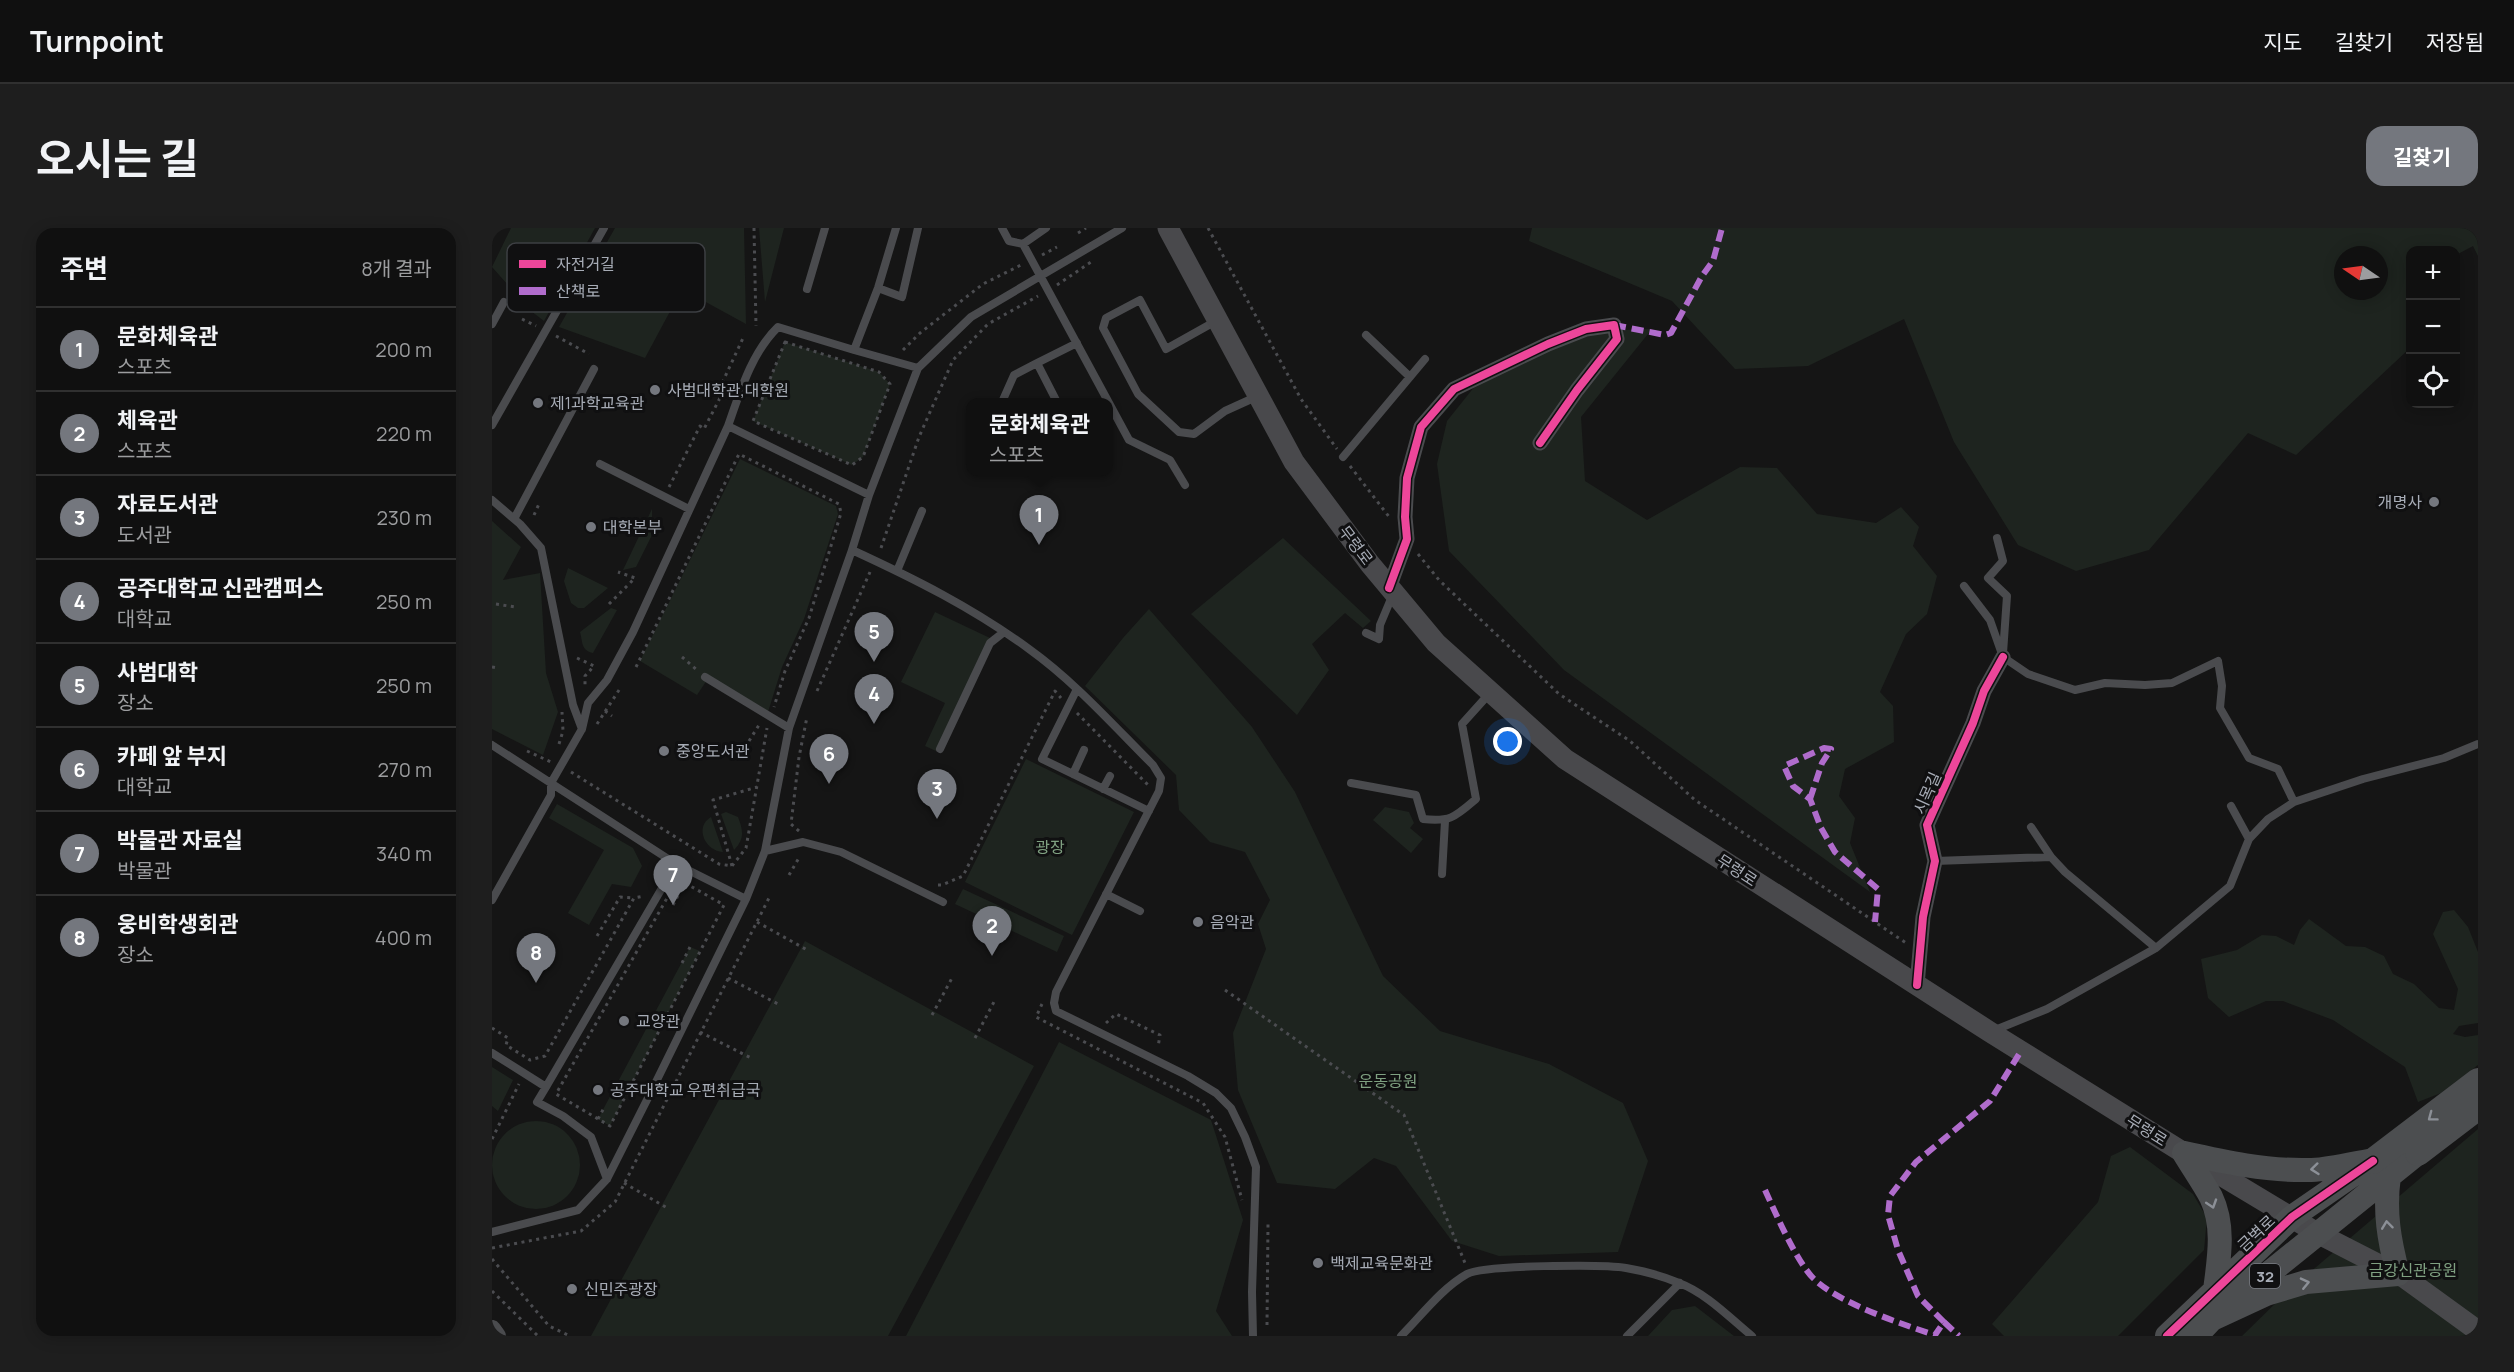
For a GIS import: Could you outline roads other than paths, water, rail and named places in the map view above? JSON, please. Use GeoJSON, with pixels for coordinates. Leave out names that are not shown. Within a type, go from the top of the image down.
{"type":"FeatureCollection","features":[{"type":"Feature","properties":{"kind":"highway","name":"금벽로"},"geometry":{"type":"LineString","coordinates":[[2381,1168],[2478,1081]]}},
{"type":"Feature","properties":{"kind":"highway","name":"금벽로"},"geometry":{"type":"LineString","coordinates":[[2418,1153],[2478,1107]]}},
{"type":"Feature","properties":{"kind":"main road","name":"무령로"},"geometry":{"type":"LineString","coordinates":[[1168,228],[1294,462],[1392,590],[1436,643],[1565,759],[1990,1032],[2317,1233],[2401,1276],[2478,1330]]}},
{"type":"Feature","properties":{"kind":"main road"},"geometry":{"type":"LineString","coordinates":[[2184,1153],[2243,1165],[2286,1170],[2381,1168],[2386,1218],[2401,1276],[2306,1282],[2266,1294],[2204,1328]]}},
{"type":"Feature","properties":{"kind":"main road"},"geometry":{"type":"LineString","coordinates":[[2184,1153],[2212,1199],[2220,1233],[2215,1290]]}},
{"type":"Feature","properties":{"kind":"main road","name":"금벽로"},"geometry":{"type":"LineString","coordinates":[[2167,1336],[2292,1217],[2381,1168],[2418,1153]]}},
{"type":"Feature","properties":{"kind":"main road","name":"금벽로"},"geometry":{"type":"LineString","coordinates":[[2204,1328],[2317,1233],[2381,1168]]}},
{"type":"Feature","properties":{"kind":"street"},"geometry":{"type":"LineString","coordinates":[[1392,590],[1407,539],[1405,517],[1407,478],[1421,427],[1454,389],[1548,344],[1586,329],[1614,325],[1617,339],[1577,390],[1540,443]]}},
{"type":"Feature","properties":{"kind":"street","name":"시목길"},"geometry":{"type":"LineString","coordinates":[[1917,985],[1923,917],[1935,861],[1927,825],[1984,691],[2003,657]]}},
{"type":"Feature","properties":{"kind":"lane"},"geometry":{"type":"LineString","coordinates":[[596,243],[604,228]]}},
{"type":"Feature","properties":{"kind":"lane"},"geometry":{"type":"LineString","coordinates":[[807,289],[825,228]]}},
{"type":"Feature","properties":{"kind":"lane"},"geometry":{"type":"LineString","coordinates":[[854,350],[878,288],[896,228]]}},
{"type":"Feature","properties":{"kind":"lane"},"geometry":{"type":"LineString","coordinates":[[878,288],[902,297],[918,228]]}},
{"type":"Feature","properties":{"kind":"lane"},"geometry":{"type":"LineString","coordinates":[[1002,228],[1009,241],[1023,244],[1046,228]]}},
{"type":"Feature","properties":{"kind":"lane"},"geometry":{"type":"LineString","coordinates":[[492,1232],[578,1210],[607,1179],[746,899],[765,851],[789,728],[869,495],[918,368],[971,316],[1122,228]]}},
{"type":"Feature","properties":{"kind":"lane"},"geometry":{"type":"LineString","coordinates":[[1023,244],[1106,398]]}},
{"type":"Feature","properties":{"kind":"lane"},"geometry":{"type":"LineString","coordinates":[[1218,320],[1166,349],[1146,309],[1140,300],[1137,300],[1106,318],[1103,328],[1138,394],[1179,432],[1194,434],[1225,411],[1258,396]]}},
{"type":"Feature","properties":{"kind":"lane"},"geometry":{"type":"LineString","coordinates":[[492,324],[504,302]]}},
{"type":"Feature","properties":{"kind":"lane"},"geometry":{"type":"LineString","coordinates":[[492,425],[557,312]]}},
{"type":"Feature","properties":{"kind":"lane"},"geometry":{"type":"LineString","coordinates":[[492,900],[551,795],[551,783],[582,729],[588,703],[608,680],[633,632],[728,426],[764,341],[778,327],[918,368]]}},
{"type":"Feature","properties":{"kind":"lane"},"geometry":{"type":"LineString","coordinates":[[1366,336],[1410,377]]}},
{"type":"Feature","properties":{"kind":"lane"},"geometry":{"type":"LineString","coordinates":[[1004,398],[1014,375],[1077,343]]}},
{"type":"Feature","properties":{"kind":"lane"},"geometry":{"type":"LineString","coordinates":[[1342,457],[1425,359]]}},
{"type":"Feature","properties":{"kind":"lane"},"geometry":{"type":"LineString","coordinates":[[1037,363],[1055,398]]}},
{"type":"Feature","properties":{"kind":"lane"},"geometry":{"type":"LineString","coordinates":[[514,519],[594,369]]}},
{"type":"Feature","properties":{"kind":"lane"},"geometry":{"type":"LineString","coordinates":[[1113,410],[1129,440],[1170,460],[1185,485]]}},
{"type":"Feature","properties":{"kind":"lane"},"geometry":{"type":"LineString","coordinates":[[728,426],[869,495]]}},
{"type":"Feature","properties":{"kind":"lane"},"geometry":{"type":"LineString","coordinates":[[600,464],[689,509]]}},
{"type":"Feature","properties":{"kind":"lane"},"geometry":{"type":"LineString","coordinates":[[492,500],[514,519],[540,548],[573,705],[582,729]]}},
{"type":"Feature","properties":{"kind":"lane"},"geometry":{"type":"LineString","coordinates":[[897,571],[922,511]]}},
{"type":"Feature","properties":{"kind":"lane"},"geometry":{"type":"LineString","coordinates":[[1997,538],[2003,561],[1988,578],[2007,596],[2003,657]]}},
{"type":"Feature","properties":{"kind":"lane"},"geometry":{"type":"LineString","coordinates":[[852,550],[939,591],[1030,649],[1077,689],[1153,765],[1161,778],[1159,791],[1146,809],[1056,992],[1054,1003],[1056,1011],[1188,1076],[1216,1093],[1231,1108],[1256,1167],[1253,1336]]}},
{"type":"Feature","properties":{"kind":"lane"},"geometry":{"type":"LineString","coordinates":[[1964,586],[1990,620],[2003,657],[2028,674],[2075,690],[2105,683],[2145,685],[2172,683],[2218,661],[2222,686],[2220,708],[2249,758],[2278,769],[2294,802]]}},
{"type":"Feature","properties":{"kind":"lane"},"geometry":{"type":"LineString","coordinates":[[1366,633],[1379,639],[1380,625],[1392,590]]}},
{"type":"Feature","properties":{"kind":"lane"},"geometry":{"type":"LineString","coordinates":[[940,749],[990,643],[1004,632]]}},
{"type":"Feature","properties":{"kind":"lane"},"geometry":{"type":"LineString","coordinates":[[705,677],[789,728]]}},
{"type":"Feature","properties":{"kind":"lane"},"geometry":{"type":"LineString","coordinates":[[1077,689],[1042,759],[1146,809]]}},
{"type":"Feature","properties":{"kind":"lane"},"geometry":{"type":"LineString","coordinates":[[1351,783],[1416,795],[1423,819],[1445,821],[1476,799],[1462,724],[1490,693]]}},
{"type":"Feature","properties":{"kind":"lane"},"geometry":{"type":"LineString","coordinates":[[1990,1032],[2047,1008],[2156,948],[2230,886],[2249,839],[2268,819],[2294,802],[2363,779],[2444,758],[2478,744]]}},
{"type":"Feature","properties":{"kind":"lane"},"geometry":{"type":"LineString","coordinates":[[492,745],[676,864],[746,899]]}},
{"type":"Feature","properties":{"kind":"lane"},"geometry":{"type":"LineString","coordinates":[[1073,774],[1084,750]]}},
{"type":"Feature","properties":{"kind":"lane"},"geometry":{"type":"LineString","coordinates":[[1103,789],[1110,776]]}},
{"type":"Feature","properties":{"kind":"lane"},"geometry":{"type":"LineString","coordinates":[[2232,806],[2249,839]]}},
{"type":"Feature","properties":{"kind":"lane"},"geometry":{"type":"LineString","coordinates":[[1442,874],[1445,821]]}},
{"type":"Feature","properties":{"kind":"lane"},"geometry":{"type":"LineString","coordinates":[[2031,827],[2051,857],[2066,872],[2156,948]]}},
{"type":"Feature","properties":{"kind":"lane"},"geometry":{"type":"LineString","coordinates":[[765,851],[803,842],[841,852],[943,902]]}},
{"type":"Feature","properties":{"kind":"lane"},"geometry":{"type":"LineString","coordinates":[[1935,861],[2051,857]]}},
{"type":"Feature","properties":{"kind":"lane"},"geometry":{"type":"LineString","coordinates":[[607,1179],[591,1137],[563,1116],[537,1102],[676,864]]}},
{"type":"Feature","properties":{"kind":"lane"},"geometry":{"type":"LineString","coordinates":[[1106,894],[1140,911]]}},
{"type":"Feature","properties":{"kind":"lane"},"geometry":{"type":"LineString","coordinates":[[492,1053],[546,1087]]}},
{"type":"Feature","properties":{"kind":"lane"},"geometry":{"type":"LineString","coordinates":[[1401,1336],[1448,1288],[1469,1273],[1503,1268],[1625,1268],[1680,1283],[1698,1294],[1752,1336]]}},
{"type":"Feature","properties":{"kind":"lane"},"geometry":{"type":"LineString","coordinates":[[1627,1336],[1680,1283]]}},
{"type":"Feature","properties":{"kind":"place","name":"사범대학관,대학원"},"geometry":{"type":"Point","coordinates":[655,390]}},
{"type":"Feature","properties":{"kind":"place","name":"제1과학교육관"},"geometry":{"type":"Point","coordinates":[538,403]}},
{"type":"Feature","properties":{"kind":"place","name":"개명사"},"geometry":{"type":"Point","coordinates":[2434,502]}},
{"type":"Feature","properties":{"kind":"place","name":"대학본부"},"geometry":{"type":"Point","coordinates":[591,527]}},
{"type":"Feature","properties":{"kind":"place","name":"문화체육관"},"geometry":{"type":"Point","coordinates":[1039,545]}},
{"type":"Feature","properties":{"kind":"place","name":"사범대학"},"geometry":{"type":"Point","coordinates":[874,662]}},
{"type":"Feature","properties":{"kind":"place","name":"공주대학교 신관캠퍼스"},"geometry":{"type":"Point","coordinates":[874,724]}},
{"type":"Feature","properties":{"kind":"place","name":"중앙도서관"},"geometry":{"type":"Point","coordinates":[664,751]}},
{"type":"Feature","properties":{"kind":"place","name":"카페 앞 부지"},"geometry":{"type":"Point","coordinates":[829,784]}},
{"type":"Feature","properties":{"kind":"place","name":"자료도서관"},"geometry":{"type":"Point","coordinates":[937,819]}},
{"type":"Feature","properties":{"kind":"place","name":"박물관 자료실"},"geometry":{"type":"Point","coordinates":[673,905]}},
{"type":"Feature","properties":{"kind":"place","name":"음악관"},"geometry":{"type":"Point","coordinates":[1198,922]}},
{"type":"Feature","properties":{"kind":"place","name":"체육관"},"geometry":{"type":"Point","coordinates":[992,956]}},
{"type":"Feature","properties":{"kind":"place","name":"웅비학생회관"},"geometry":{"type":"Point","coordinates":[536,983]}},
{"type":"Feature","properties":{"kind":"place","name":"교양관"},"geometry":{"type":"Point","coordinates":[624,1021]}},
{"type":"Feature","properties":{"kind":"place","name":"공주대학교 우편취급국"},"geometry":{"type":"Point","coordinates":[598,1090]}},
{"type":"Feature","properties":{"kind":"place","name":"백제교육문화관"},"geometry":{"type":"Point","coordinates":[1318,1263]}},
{"type":"Feature","properties":{"kind":"place","name":"신민주광장"},"geometry":{"type":"Point","coordinates":[572,1289]}},
{"type":"Feature","properties":{"kind":"park label","name":"광장"},"geometry":{"type":"Point","coordinates":[1050,847]}},
{"type":"Feature","properties":{"kind":"park label","name":"운동공원"},"geometry":{"type":"Point","coordinates":[1388,1081]}},
{"type":"Feature","properties":{"kind":"park label","name":"금강신관공원"},"geometry":{"type":"Point","coordinates":[2413,1270]}}]}
